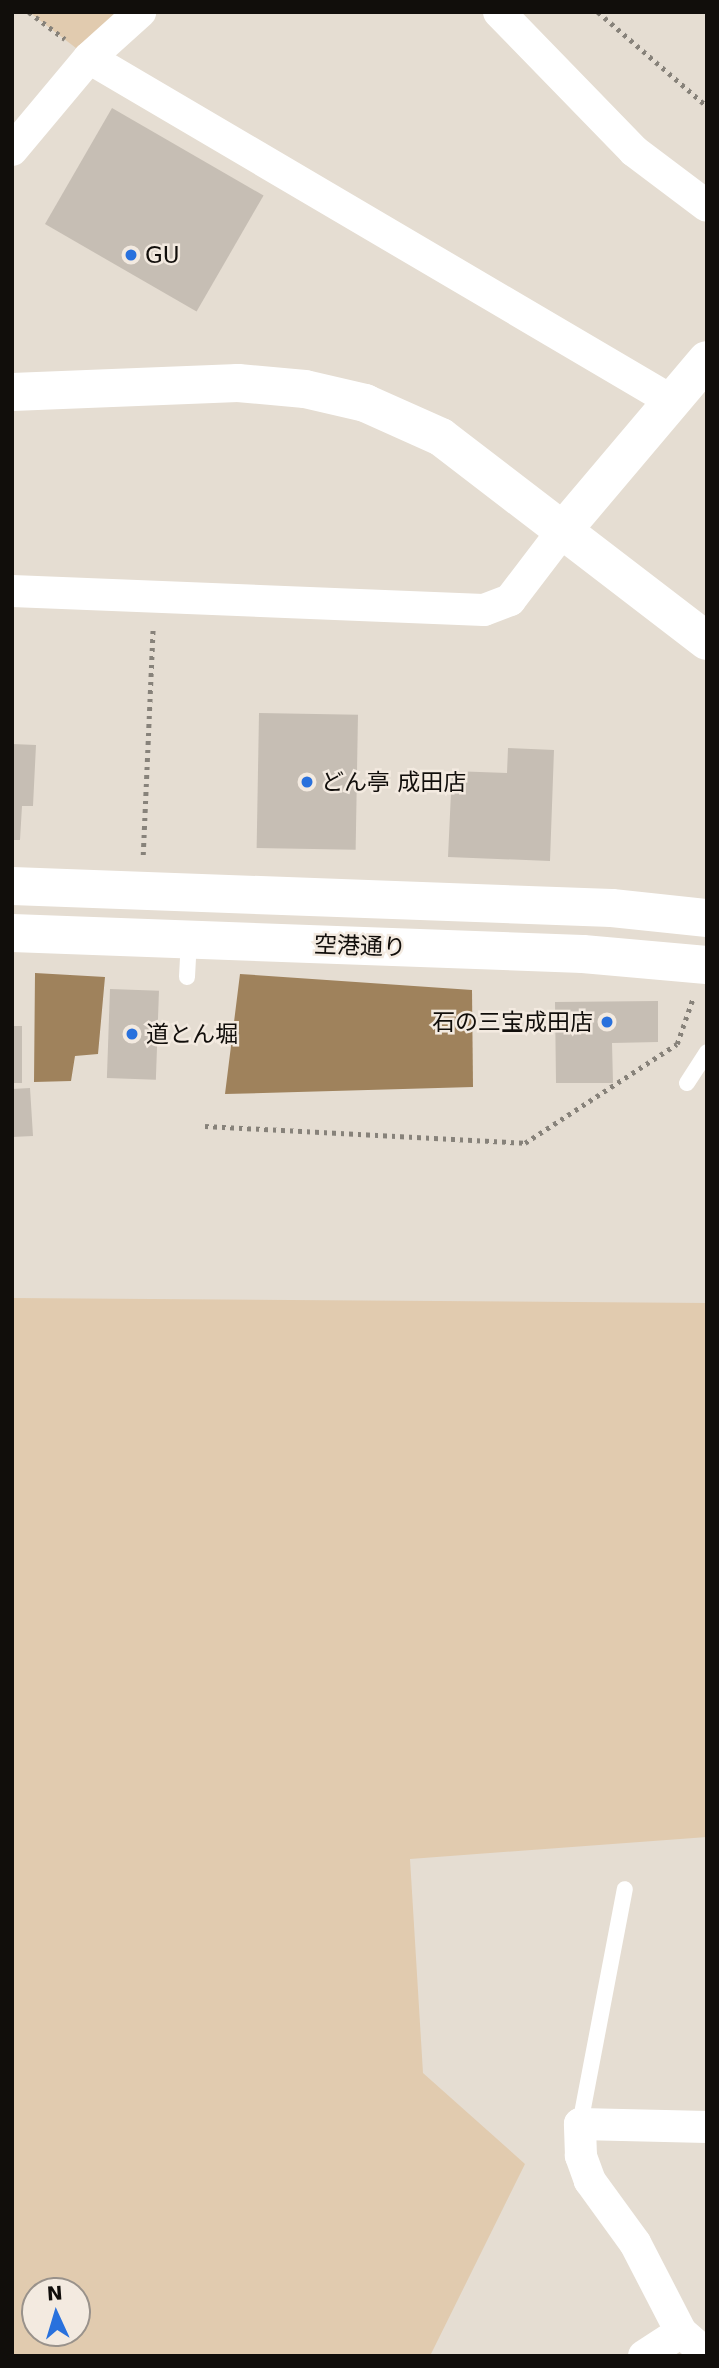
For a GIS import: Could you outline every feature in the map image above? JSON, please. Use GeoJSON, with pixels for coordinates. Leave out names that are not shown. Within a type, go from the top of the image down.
{"type":"FeatureCollection","features":[{"type":"Feature","properties":{"kind":"main road"},"geometry":{"type":"LineString","coordinates":[[564,529],[670,400],[707,360]]}},
{"type":"Feature","properties":{"kind":"main road"},"geometry":{"type":"LineString","coordinates":[[12,392],[238,383],[305,389],[365,403],[441,437],[707,641]]}},
{"type":"Feature","properties":{"kind":"main road","name":"空港通り"},"geometry":{"type":"LineString","coordinates":[[12,886],[612,908],[707,918]]}},
{"type":"Feature","properties":{"kind":"main road","name":"空港通り"},"geometry":{"type":"LineString","coordinates":[[12,933],[583,954],[706,965]]}},
{"type":"Feature","properties":{"kind":"street"},"geometry":{"type":"LineString","coordinates":[[12,150],[89,58],[140,12]]}},
{"type":"Feature","properties":{"kind":"street"},"geometry":{"type":"LineString","coordinates":[[499,12],[634,151],[707,206]]}},
{"type":"Feature","properties":{"kind":"street"},"geometry":{"type":"LineString","coordinates":[[89,58],[670,400]]}},
{"type":"Feature","properties":{"kind":"street"},"geometry":{"type":"LineString","coordinates":[[12,591],[484,610],[510,600],[564,529]]}},
{"type":"Feature","properties":{"kind":"street"},"geometry":{"type":"LineString","coordinates":[[707,2127],[580,2124],[581,2156],[590,2181],[635,2243],[681,2332],[707,2355]]}},
{"type":"Feature","properties":{"kind":"street"},"geometry":{"type":"LineString","coordinates":[[644,2356],[681,2332]]}},
{"type":"Feature","properties":{"kind":"lane"},"geometry":{"type":"LineString","coordinates":[[187,977],[189,939]]}},
{"type":"Feature","properties":{"kind":"lane"},"geometry":{"type":"LineString","coordinates":[[687,1083],[707,1052]]}},
{"type":"Feature","properties":{"kind":"lane"},"geometry":{"type":"LineString","coordinates":[[580,2124],[625,1889]]}},
{"type":"Feature","properties":{"kind":"path"},"geometry":{"type":"LineString","coordinates":[[29,12],[89,58]]}},
{"type":"Feature","properties":{"kind":"path"},"geometry":{"type":"LineString","coordinates":[[598,12],[707,106]]}},
{"type":"Feature","properties":{"kind":"path"},"geometry":{"type":"LineString","coordinates":[[142,860],[153,618]]}},
{"type":"Feature","properties":{"kind":"path"},"geometry":{"type":"LineString","coordinates":[[205,1126],[525,1143],[677,1044],[706,965]]}},
{"type":"Feature","properties":{"kind":"shaded area"},"geometry":{"type":"Polygon","coordinates":[[[29,12],[140,12],[89,58],[29,12]]]}},
{"type":"Feature","properties":{"kind":"shaded area"},"geometry":{"type":"Polygon","coordinates":[[[35,973],[105,977],[98,1054],[75,1056],[71,1081],[34,1082],[35,973]]]}},
{"type":"Feature","properties":{"kind":"shaded area"},"geometry":{"type":"Polygon","coordinates":[[[240,974],[472,990],[473,1087],[225,1094],[240,974]]]}},
{"type":"Feature","properties":{"kind":"shaded area"},"geometry":{"type":"Polygon","coordinates":[[[12,1298],[707,1303],[707,1837],[410,1859],[423,2073],[525,2164],[430,2356],[12,2356],[12,1298]]]}},
{"type":"Feature","properties":{"kind":"building"},"geometry":{"type":"Polygon","coordinates":[[[112,108],[264,195],[197,312],[45,224],[112,108]]]}},
{"type":"Feature","properties":{"kind":"building","name":"どん亭 成田店"},"geometry":{"type":"Polygon","coordinates":[[[259,713],[358,715],[356,850],[257,848],[259,713]]]}},
{"type":"Feature","properties":{"kind":"building"},"geometry":{"type":"Polygon","coordinates":[[[12,744],[36,745],[33,806],[22,806],[20,840],[12,840],[12,744]]]}},
{"type":"Feature","properties":{"kind":"building"},"geometry":{"type":"Polygon","coordinates":[[[508,748],[554,750],[550,861],[448,857],[452,771],[507,773],[508,748]]]}},
{"type":"Feature","properties":{"kind":"building","name":"道とん堀"},"geometry":{"type":"Polygon","coordinates":[[[110,989],[159,991],[156,1080],[107,1078],[110,989]]]}},
{"type":"Feature","properties":{"kind":"building","name":"石の三宝成田店"},"geometry":{"type":"Polygon","coordinates":[[[658,1001],[658,1042],[612,1043],[613,1083],[556,1083],[555,1002],[658,1001]]]}},
{"type":"Feature","properties":{"kind":"building"},"geometry":{"type":"Polygon","coordinates":[[[12,1026],[22,1026],[22,1083],[12,1083],[12,1026]]]}},
{"type":"Feature","properties":{"kind":"building"},"geometry":{"type":"Polygon","coordinates":[[[30,1088],[33,1136],[12,1137],[12,1089],[30,1088]]]}},
{"type":"Feature","properties":{"kind":"place","name":"GU"},"geometry":{"type":"Point","coordinates":[131,255]}},
{"type":"Feature","properties":{"kind":"place","name":"どん亭 成田店"},"geometry":{"type":"Point","coordinates":[307,782]}},
{"type":"Feature","properties":{"kind":"place","name":"石の三宝成田店"},"geometry":{"type":"Point","coordinates":[607,1022]}},
{"type":"Feature","properties":{"kind":"place","name":"道とん堀"},"geometry":{"type":"Point","coordinates":[132,1034]}}]}
